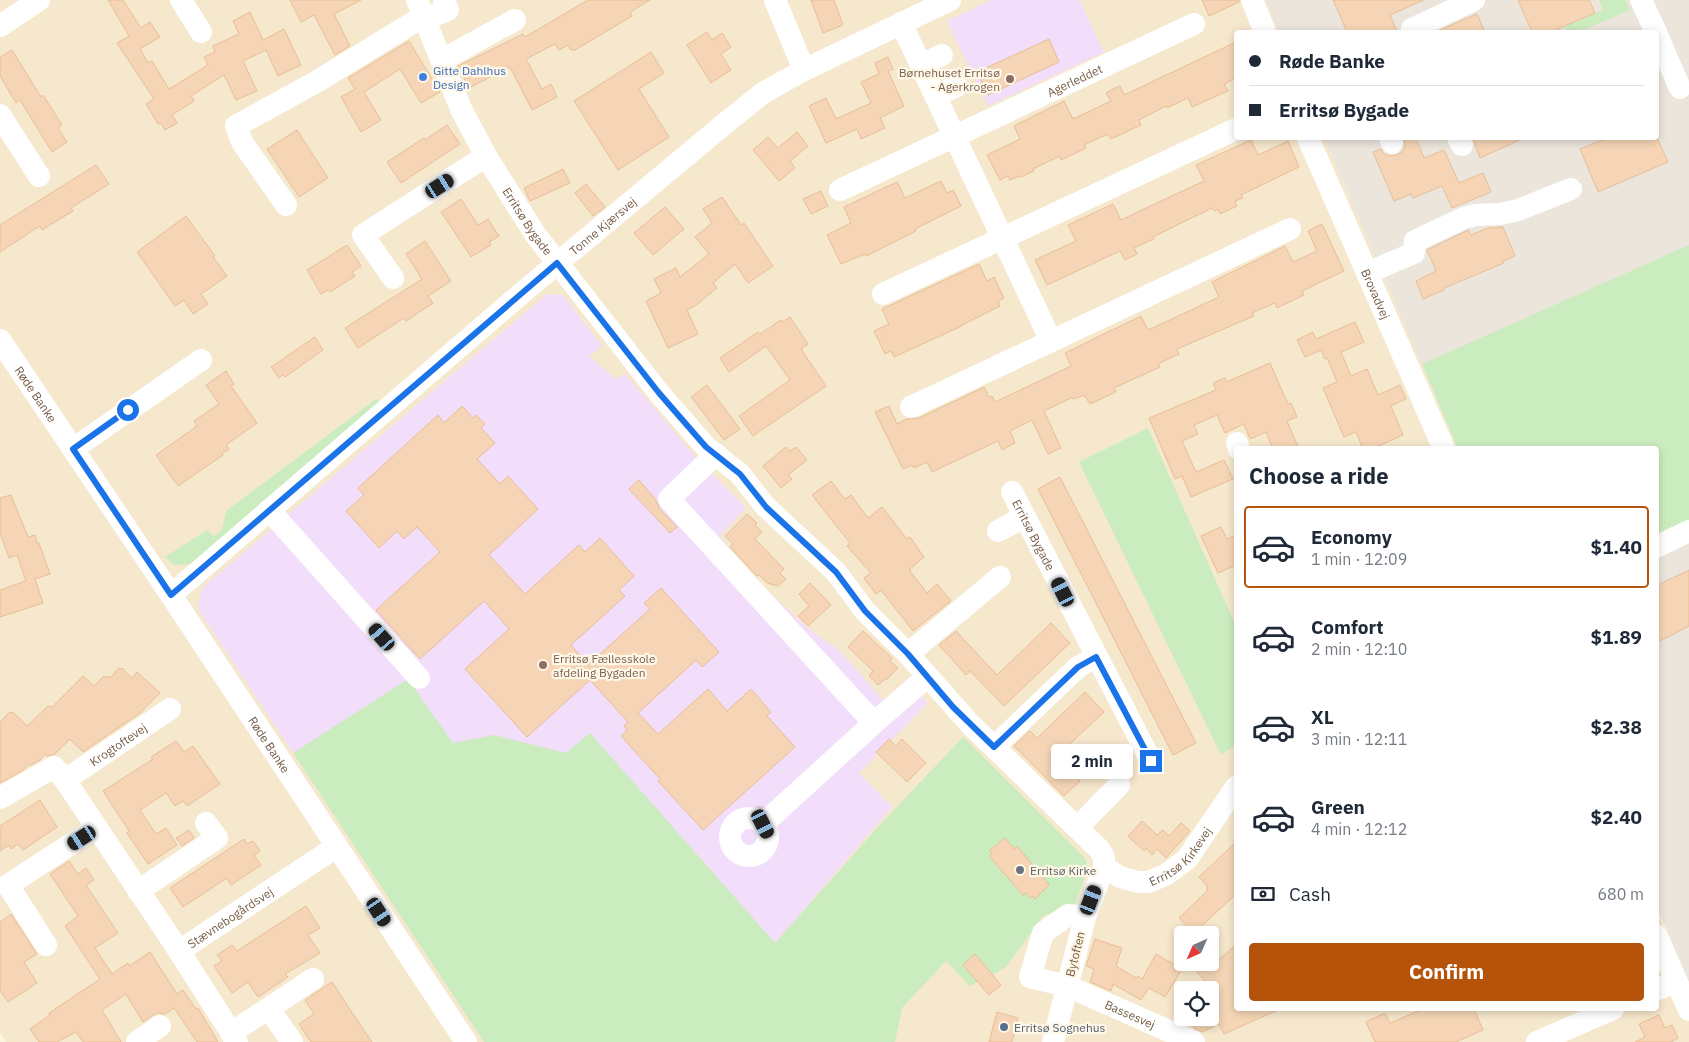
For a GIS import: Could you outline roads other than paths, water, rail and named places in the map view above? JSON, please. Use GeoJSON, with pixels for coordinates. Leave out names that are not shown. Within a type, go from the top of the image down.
{"type":"FeatureCollection","features":[{"type":"Feature","properties":{"kind":"street"},"geometry":{"type":"LineString","coordinates":[[0,26],[39,0]]}},
{"type":"Feature","properties":{"kind":"street"},"geometry":{"type":"LineString","coordinates":[[180,0],[201,32]]}},
{"type":"Feature","properties":{"kind":"street"},"geometry":{"type":"LineString","coordinates":[[286,205],[242,142],[236,126],[316,82],[422,12],[448,10],[444,0]]}},
{"type":"Feature","properties":{"kind":"street"},"geometry":{"type":"LineString","coordinates":[[775,0],[804,70]]}},
{"type":"Feature","properties":{"kind":"street","name":"Tonne Kjærsvej"},"geometry":{"type":"LineString","coordinates":[[171,595],[557,263],[764,93],[804,70],[950,0]]}},
{"type":"Feature","properties":{"kind":"street"},"geometry":{"type":"LineString","coordinates":[[1252,0],[1264,30]]}},
{"type":"Feature","properties":{"kind":"street"},"geometry":{"type":"LineString","coordinates":[[1413,30],[1474,0]]}},
{"type":"Feature","properties":{"kind":"street"},"geometry":{"type":"LineString","coordinates":[[1642,0],[1655,30]]}},
{"type":"Feature","properties":{"kind":"street","name":"Erritsø Bygade"},"geometry":{"type":"LineString","coordinates":[[422,12],[462,109],[486,156],[534,234],[659,393],[706,447],[740,474],[766,507],[836,572],[865,611],[908,654],[953,707],[1100,850],[1104,858],[1104,867]]}},
{"type":"Feature","properties":{"kind":"street"},"geometry":{"type":"LineString","coordinates":[[442,60],[515,20]]}},
{"type":"Feature","properties":{"kind":"street"},"geometry":{"type":"LineString","coordinates":[[901,23],[1051,341]]}},
{"type":"Feature","properties":{"kind":"street","name":"Agerleddet"},"geometry":{"type":"LineString","coordinates":[[840,190],[1194,24]]}},
{"type":"Feature","properties":{"kind":"street"},"geometry":{"type":"LineString","coordinates":[[1659,40],[1680,88]]}},
{"type":"Feature","properties":{"kind":"street"},"geometry":{"type":"LineString","coordinates":[[921,65],[942,55]]}},
{"type":"Feature","properties":{"kind":"street"},"geometry":{"type":"LineString","coordinates":[[935,96],[957,86]]}},
{"type":"Feature","properties":{"kind":"street"},"geometry":{"type":"LineString","coordinates":[[0,115],[39,176]]}},
{"type":"Feature","properties":{"kind":"street"},"geometry":{"type":"LineString","coordinates":[[883,294],[1234,130]]}},
{"type":"Feature","properties":{"kind":"street","name":"Brovadvej"},"geometry":{"type":"LineString","coordinates":[[1309,140],[1440,446]]}},
{"type":"Feature","properties":{"kind":"street"},"geometry":{"type":"LineString","coordinates":[[393,278],[364,235],[486,156]]}},
{"type":"Feature","properties":{"kind":"street"},"geometry":{"type":"LineString","coordinates":[[1368,274],[1414,254],[1415,240],[1464,218],[1518,210],[1571,189]]}},
{"type":"Feature","properties":{"kind":"street"},"geometry":{"type":"LineString","coordinates":[[910,407],[1290,229]]}},
{"type":"Feature","properties":{"kind":"street","name":"Røde Banke"},"geometry":{"type":"LineString","coordinates":[[0,340],[466,1042]]}},
{"type":"Feature","properties":{"kind":"street"},"geometry":{"type":"LineString","coordinates":[[73,449],[201,360]]}},
{"type":"Feature","properties":{"kind":"street"},"geometry":{"type":"LineString","coordinates":[[716,454],[669,499],[874,723]]}},
{"type":"Feature","properties":{"kind":"street","name":"Erritsø Bygade"},"geometry":{"type":"LineString","coordinates":[[1012,492],[1151,761]]}},
{"type":"Feature","properties":{"kind":"street"},"geometry":{"type":"LineString","coordinates":[[269,510],[419,678]]}},
{"type":"Feature","properties":{"kind":"street"},"geometry":{"type":"LineString","coordinates":[[998,531],[1024,518]]}},
{"type":"Feature","properties":{"kind":"street"},"geometry":{"type":"LineString","coordinates":[[1659,546],[1689,531]]}},
{"type":"Feature","properties":{"kind":"street"},"geometry":{"type":"LineString","coordinates":[[908,654],[1000,577]]}},
{"type":"Feature","properties":{"kind":"street"},"geometry":{"type":"LineString","coordinates":[[994,747],[1078,667],[1096,657]]}},
{"type":"Feature","properties":{"kind":"street"},"geometry":{"type":"LineString","coordinates":[[763,824],[927,677]]}},
{"type":"Feature","properties":{"kind":"street","name":"Krogtoftevej"},"geometry":{"type":"LineString","coordinates":[[65,780],[170,709]]}},
{"type":"Feature","properties":{"kind":"street"},"geometry":{"type":"LineString","coordinates":[[0,798],[54,767],[65,780],[179,951]]}},
{"type":"Feature","properties":{"kind":"street"},"geometry":{"type":"LineString","coordinates":[[1077,828],[1119,785]]}},
{"type":"Feature","properties":{"kind":"street","name":"Erritsø Kirkevej"},"geometry":{"type":"LineString","coordinates":[[1104,867],[1120,877],[1138,882],[1149,882],[1166,874],[1187,859],[1234,790]]}},
{"type":"Feature","properties":{"kind":"street"},"geometry":{"type":"LineString","coordinates":[[138,891],[217,838],[206,823]]}},
{"type":"Feature","properties":{"kind":"street"},"geometry":{"type":"LineString","coordinates":[[46,945],[8,885],[96,828]]}},
{"type":"Feature","properties":{"kind":"street","name":"Stævnebogårdsvej"},"geometry":{"type":"LineString","coordinates":[[313,979],[269,1008],[234,1037],[179,951],[336,847]]}},
{"type":"Feature","properties":{"kind":"street","name":"Bytoften"},"geometry":{"type":"LineString","coordinates":[[1053,1042],[1085,917],[1104,867]]}},
{"type":"Feature","properties":{"kind":"street","name":"Bassesvej"},"geometry":{"type":"LineString","coordinates":[[1085,917],[1068,915],[1044,933],[1030,977],[1067,986],[1194,1042]]}},
{"type":"Feature","properties":{"kind":"street"},"geometry":{"type":"LineString","coordinates":[[1659,942],[1689,1010]]}},
{"type":"Feature","properties":{"kind":"street"},"geometry":{"type":"LineString","coordinates":[[269,1008],[292,1042]]}},
{"type":"Feature","properties":{"kind":"street"},"geometry":{"type":"LineString","coordinates":[[1537,1042],[1608,1011]]}},
{"type":"Feature","properties":{"kind":"street"},"geometry":{"type":"LineString","coordinates":[[137,1042],[160,1026]]}},
{"type":"Feature","properties":{"kind":"place","name":"Gitte Dahlhus Design"},"geometry":{"type":"Point","coordinates":[423,77]}},
{"type":"Feature","properties":{"kind":"place","name":"Børnehuset Erritsø - Agerkrogen"},"geometry":{"type":"Point","coordinates":[1010,79]}},
{"type":"Feature","properties":{"kind":"place","name":"Erritsø Fællesskole afdeling Bygaden"},"geometry":{"type":"Point","coordinates":[543,665]}},
{"type":"Feature","properties":{"kind":"place","name":"Erritsø Kirke"},"geometry":{"type":"Point","coordinates":[1020,870]}},
{"type":"Feature","properties":{"kind":"place","name":"Erritsø Sognehus"},"geometry":{"type":"Point","coordinates":[1004,1027]}}]}
